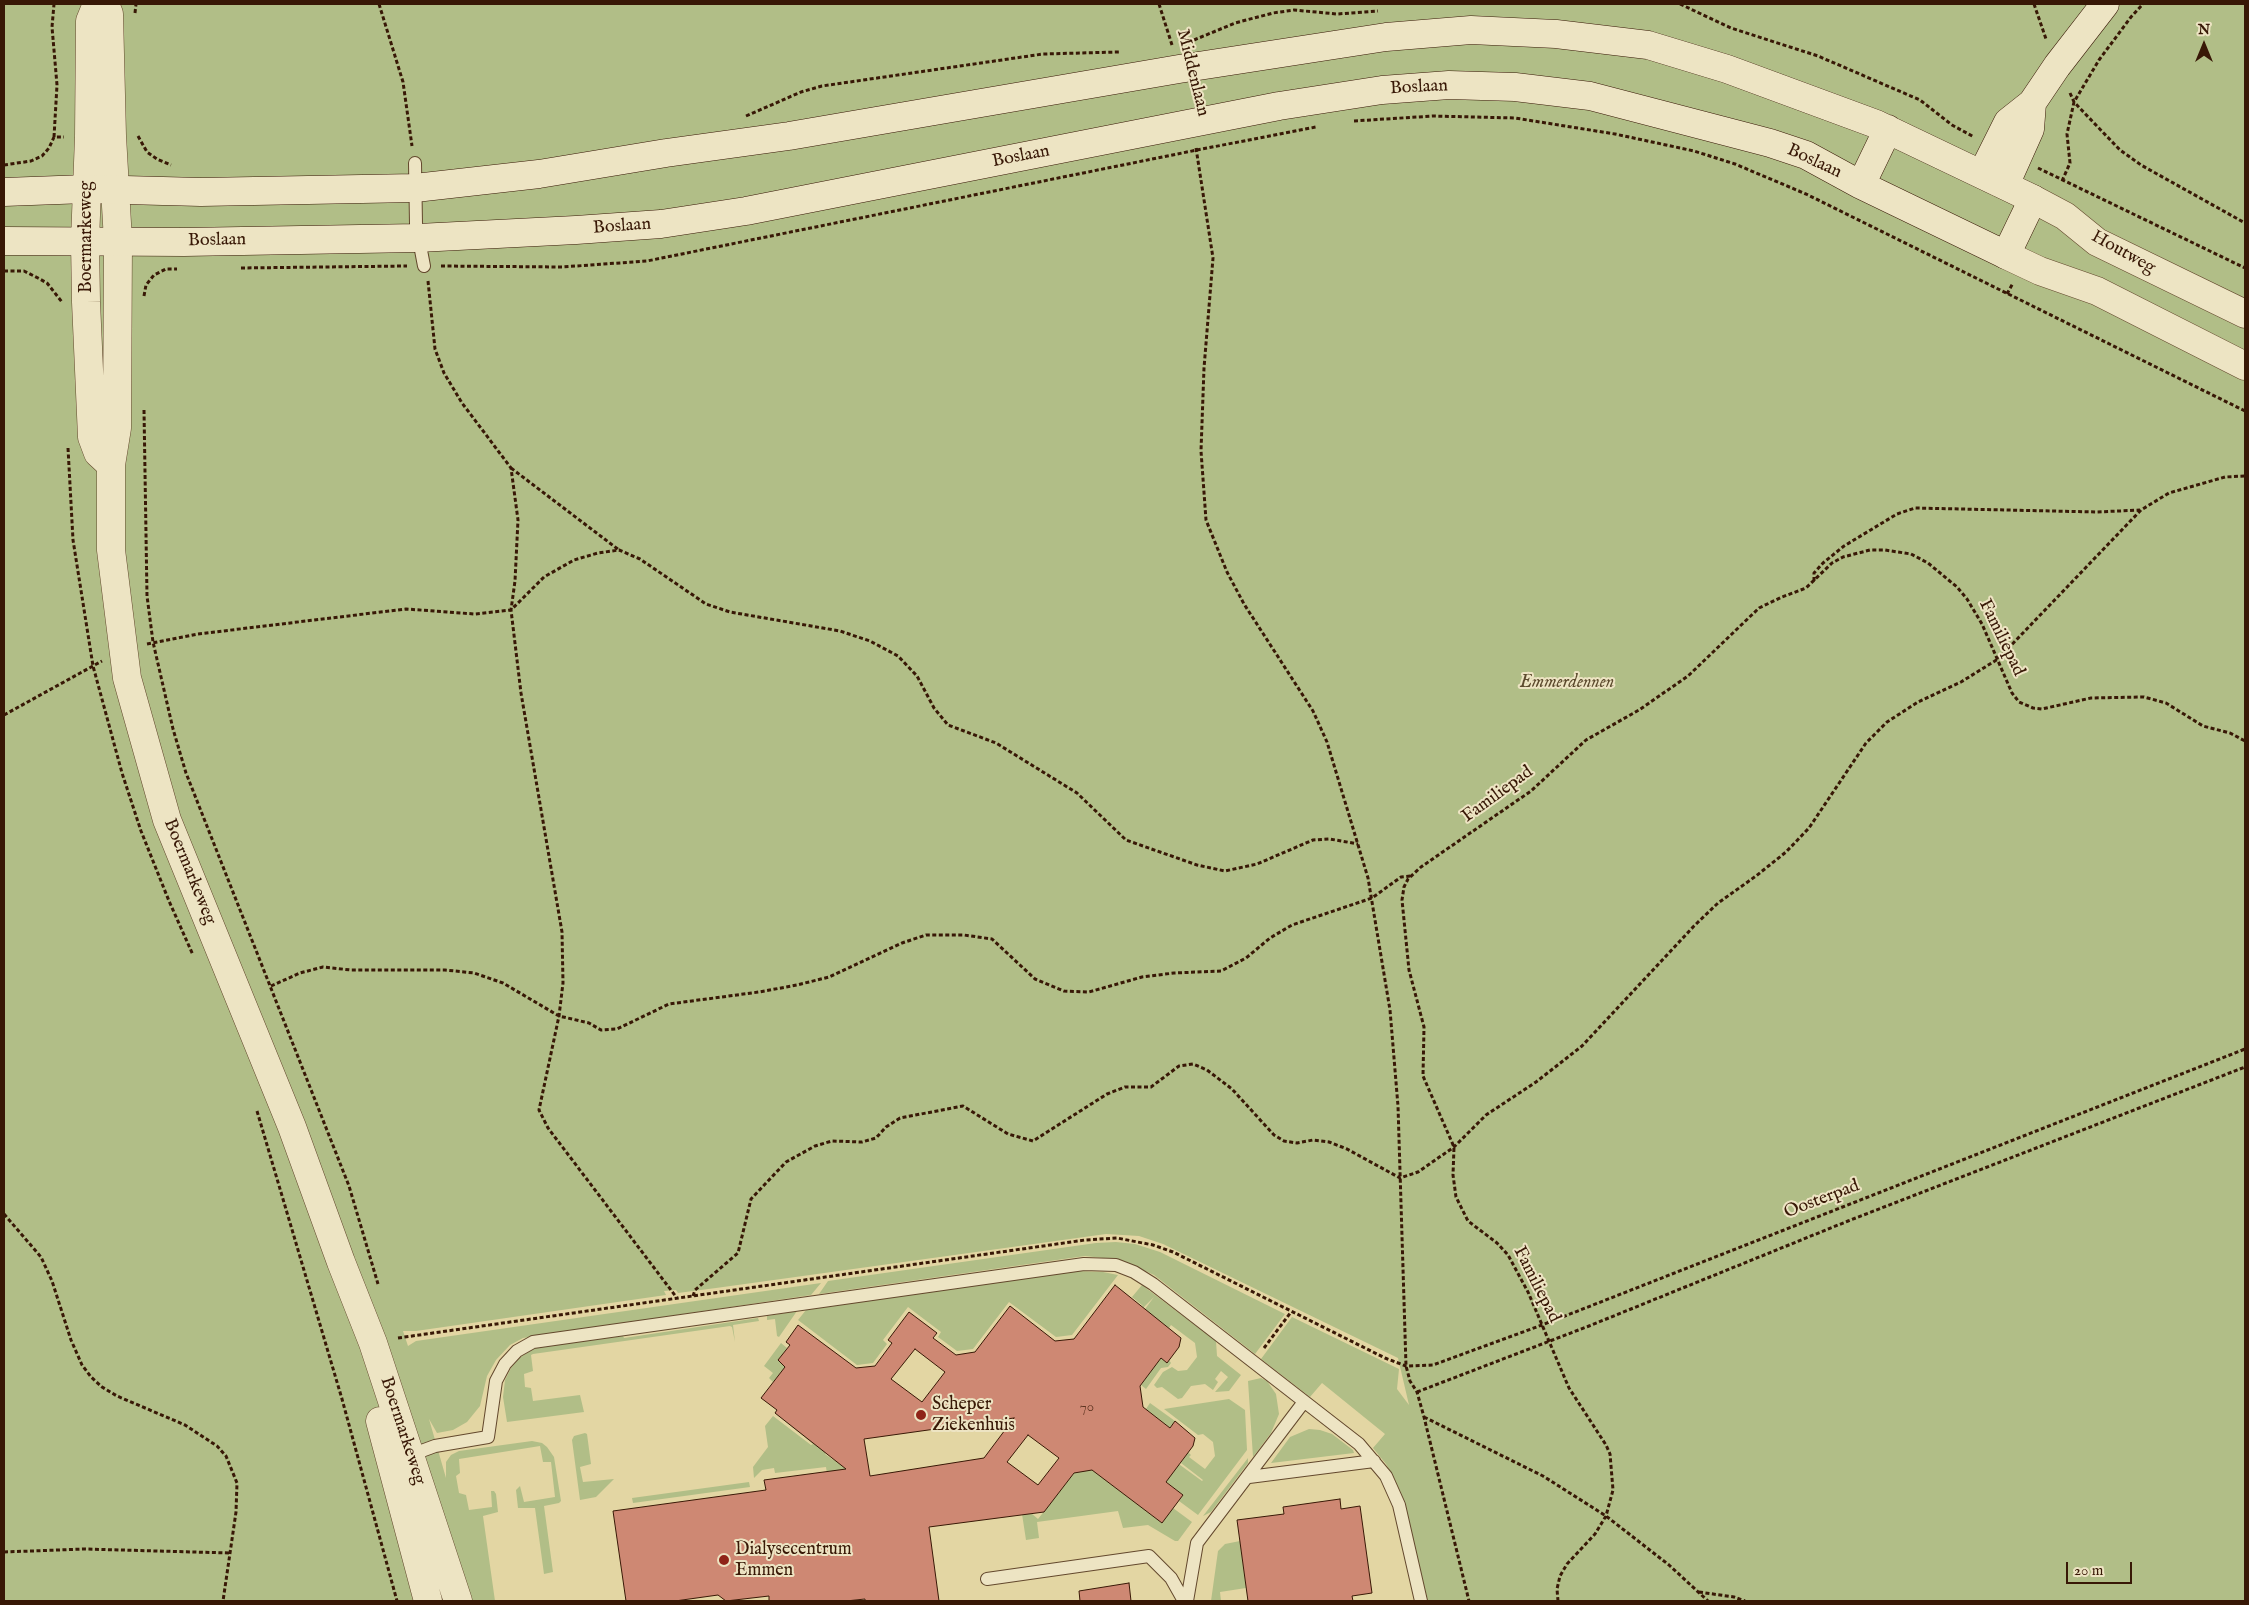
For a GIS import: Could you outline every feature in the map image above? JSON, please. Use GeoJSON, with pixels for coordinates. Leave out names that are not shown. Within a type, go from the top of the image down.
{"type":"FeatureCollection","features":[{"type":"Feature","properties":{"kind":"main road","name":"Boermarkeweg"},"geometry":{"type":"LineString","coordinates":[[97,4],[90,21],[101,137],[116,190],[118,241],[118,428],[111,465],[111,550],[127,678],[167,820],[292,1126],[341,1262],[373,1343],[400,1458],[428,1601]]}},
{"type":"Feature","properties":{"kind":"main road","name":"Boermarkeweg"},"geometry":{"type":"LineString","coordinates":[[105,4],[109,14],[101,137],[86,189],[85,241],[92,437],[98,452],[111,465]]}},
{"type":"Feature","properties":{"kind":"main road"},"geometry":{"type":"LineString","coordinates":[[1994,180],[1996,148],[2008,122],[2032,103],[2057,66],[2105,4]]}},
{"type":"Feature","properties":{"kind":"main road"},"geometry":{"type":"LineString","coordinates":[[4,192],[86,189],[201,192],[415,176],[538,174],[666,153],[789,136],[1177,52],[1471,30],[1556,34],[1648,45],[1727,69],[1888,129],[1994,180]]}},
{"type":"Feature","properties":{"kind":"main road","name":"Boslaan"},"geometry":{"type":"LineString","coordinates":[[4,241],[184,242],[418,238],[661,224],[746,210],[1133,135],[1190,122],[1382,90],[1449,86],[1515,87],[1590,96],[1770,143],[1806,155],[1861,185],[2014,259]]}},
{"type":"Feature","properties":{"kind":"main road"},"geometry":{"type":"LineString","coordinates":[[1994,180],[2030,130],[2032,103]]}},
{"type":"Feature","properties":{"kind":"main road"},"geometry":{"type":"LineString","coordinates":[[1861,185],[1888,129]]}},
{"type":"Feature","properties":{"kind":"main road","name":"Houtweg"},"geometry":{"type":"LineString","coordinates":[[1994,180],[2065,216],[2097,242],[2245,314]]}},
{"type":"Feature","properties":{"kind":"main road"},"geometry":{"type":"LineString","coordinates":[[2041,203],[2014,259],[2040,271],[2097,291],[2245,366]]}},
{"type":"Feature","properties":{"kind":"main road","name":"Boermarkeweg"},"geometry":{"type":"LineString","coordinates":[[400,1458],[458,1601]]}},
{"type":"Feature","properties":{"kind":"lane"},"geometry":{"type":"LineString","coordinates":[[415,176],[418,238],[424,266]]}},
{"type":"Feature","properties":{"kind":"lane"},"geometry":{"type":"LineString","coordinates":[[400,1458],[435,1446],[488,1437],[496,1381],[505,1364],[517,1350],[532,1342],[1084,1264],[1116,1266],[1134,1272],[1153,1284],[1359,1444],[1386,1476],[1399,1505],[1421,1601]]}},
{"type":"Feature","properties":{"kind":"lane"},"geometry":{"type":"LineString","coordinates":[[1186,1601],[1197,1543],[1304,1403]]}},
{"type":"Feature","properties":{"kind":"lane"},"geometry":{"type":"LineString","coordinates":[[1249,1477],[1374,1461]]}},
{"type":"Feature","properties":{"kind":"lane"},"geometry":{"type":"LineString","coordinates":[[987,1579],[1149,1556],[1171,1578],[1186,1601]]}},
{"type":"Feature","properties":{"kind":"path"},"geometry":{"type":"LineString","coordinates":[[4,165],[20,164],[42,156],[54,137],[57,85],[52,27],[54,4]]}},
{"type":"Feature","properties":{"kind":"path"},"geometry":{"type":"LineString","coordinates":[[379,4],[403,82],[415,176]]}},
{"type":"Feature","properties":{"kind":"path","name":"Middenlaan"},"geometry":{"type":"LineString","coordinates":[[1159,4],[1177,52]]}},
{"type":"Feature","properties":{"kind":"path"},"geometry":{"type":"LineString","coordinates":[[1680,4],[1731,28],[1818,56],[1920,100],[1952,126],[1996,148]]}},
{"type":"Feature","properties":{"kind":"path"},"geometry":{"type":"LineString","coordinates":[[2034,4],[2057,66],[2074,102],[2120,150],[2141,165],[2245,223]]}},
{"type":"Feature","properties":{"kind":"path"},"geometry":{"type":"LineString","coordinates":[[2041,203],[2062,180],[2070,163],[2067,134],[2074,102],[2099,60],[2131,16],[2144,4]]}},
{"type":"Feature","properties":{"kind":"path"},"geometry":{"type":"LineString","coordinates":[[1188,41],[1255,16],[1273,12],[1294,10],[1338,14],[1381,11]]}},
{"type":"Feature","properties":{"kind":"path"},"geometry":{"type":"LineString","coordinates":[[1163,46],[1177,52]]}},
{"type":"Feature","properties":{"kind":"path"},"geometry":{"type":"LineString","coordinates":[[742,117],[801,92],[822,86],[1043,54],[1126,52]]}},
{"type":"Feature","properties":{"kind":"path","name":"Middenlaan"},"geometry":{"type":"LineString","coordinates":[[1190,122],[1213,258],[1204,368],[1201,451],[1206,520],[1214,544],[1244,604],[1313,711],[1328,742],[1359,844],[1372,898],[1390,1010],[1398,1106],[1406,1366],[1410,1381],[1417,1392],[1424,1416],[1469,1601]]}},
{"type":"Feature","properties":{"kind":"path"},"geometry":{"type":"LineString","coordinates":[[54,137],[138,136],[147,152],[166,164],[175,165]]}},
{"type":"Feature","properties":{"kind":"path","name":"Boslaan"},"geometry":{"type":"LineString","coordinates":[[1694,152],[1734,164],[1806,194],[2245,411]]}},
{"type":"Feature","properties":{"kind":"path"},"geometry":{"type":"LineString","coordinates":[[2062,180],[2245,268]]}},
{"type":"Feature","properties":{"kind":"path"},"geometry":{"type":"LineString","coordinates":[[2007,294],[2014,259]]}},
{"type":"Feature","properties":{"kind":"path"},"geometry":{"type":"LineString","coordinates":[[424,266],[427,275],[435,350],[444,373],[462,403],[511,468],[620,550],[640,559],[706,604],[730,612],[840,631],[870,641],[898,656],[917,676],[934,708],[948,725],[996,743],[1077,793],[1126,840],[1197,865],[1224,871],[1257,864],[1314,840],[1330,839],[1359,844]]}},
{"type":"Feature","properties":{"kind":"path"},"geometry":{"type":"LineString","coordinates":[[144,400],[147,596],[153,642],[173,729],[186,773],[349,1186],[380,1290]]}},
{"type":"Feature","properties":{"kind":"path"},"geometry":{"type":"LineString","coordinates":[[511,468],[518,520],[515,580],[511,610],[521,693],[562,932],[562,983],[559,1016],[541,1093],[539,1110],[542,1120],[678,1298]]}},
{"type":"Feature","properties":{"kind":"path"},"geometry":{"type":"LineString","coordinates":[[693,1296],[696,1290],[738,1253],[751,1199],[786,1162],[815,1146],[832,1141],[862,1142],[876,1138],[886,1127],[900,1118],[963,1106],[1008,1134],[1033,1141],[1107,1094],[1124,1087],[1151,1086],[1179,1066],[1193,1064],[1207,1070],[1232,1089],[1274,1135],[1284,1141],[1297,1143],[1313,1140],[1329,1142],[1348,1148],[1400,1178],[1418,1172],[1454,1147],[1486,1115],[1536,1082],[1582,1046],[1694,926],[1718,903],[1786,852],[1808,828],[1866,743],[1887,722],[1918,702],[1961,682],[1998,659],[2141,510],[2169,493],[2225,478],[2245,476]]}},
{"type":"Feature","properties":{"kind":"path"},"geometry":{"type":"LineString","coordinates":[[1814,581],[1814,573],[1823,562],[1844,546],[1897,514],[1916,508],[2063,512],[2141,510]]}},
{"type":"Feature","properties":{"kind":"path"},"geometry":{"type":"LineString","coordinates":[[153,642],[198,634],[406,610],[475,614],[511,610],[544,577],[574,560],[598,553],[620,550]]}},
{"type":"Feature","properties":{"kind":"path","name":"Familiepad"},"geometry":{"type":"LineString","coordinates":[[1558,1601],[1557,1588],[1560,1576],[1567,1564],[1595,1534],[1606,1516],[1613,1490],[1609,1451],[1569,1388],[1528,1292],[1508,1255],[1497,1244],[1474,1228],[1462,1213],[1454,1186],[1454,1147],[1423,1076],[1424,1027],[1409,970],[1402,900],[1404,887],[1412,876],[1421,867],[1531,791],[1586,740],[1639,710],[1688,676],[1759,608],[1806,588],[1832,563],[1857,553],[1885,550],[1916,556],[1940,571],[1967,599],[1982,624],[2012,693],[2019,702],[2033,708],[2042,709],[2091,698],[2144,697],[2166,703],[2203,726],[2230,733],[2245,741]]}},
{"type":"Feature","properties":{"kind":"path"},"geometry":{"type":"LineString","coordinates":[[4,715],[93,666]]}},
{"type":"Feature","properties":{"kind":"path"},"geometry":{"type":"LineString","coordinates":[[271,986],[300,973],[323,967],[351,970],[445,970],[474,973],[502,983],[559,1016],[588,1024],[601,1030],[617,1029],[669,1004],[797,985],[829,976],[863,963],[902,943],[926,935],[964,936],[992,940],[1035,979],[1064,991],[1089,992],[1142,977],[1174,973],[1220,971],[1246,958],[1270,938],[1292,925],[1372,898],[1401,877],[1412,876]]}},
{"type":"Feature","properties":{"kind":"path","name":"Oosterpad"},"geometry":{"type":"LineString","coordinates":[[1406,1366],[1433,1365],[1542,1325],[2245,1049]]}},
{"type":"Feature","properties":{"kind":"path","name":"Oosterpad"},"geometry":{"type":"LineString","coordinates":[[1417,1392],[1848,1221],[2245,1067]]}},
{"type":"Feature","properties":{"kind":"path"},"geometry":{"type":"LineString","coordinates":[[4,1214],[41,1257],[52,1280],[71,1340],[82,1365],[91,1377],[102,1387],[118,1396],[185,1425],[217,1446],[226,1456],[237,1483],[236,1512],[223,1601]]}},
{"type":"Feature","properties":{"kind":"path"},"geometry":{"type":"LineString","coordinates":[[1253,1363],[1291,1312]]}},
{"type":"Feature","properties":{"kind":"path"},"geometry":{"type":"LineString","coordinates":[[394,1338],[397,1347]]}},
{"type":"Feature","properties":{"kind":"path"},"geometry":{"type":"LineString","coordinates":[[1424,1416],[1543,1476],[1606,1516],[1669,1565],[1708,1601]]}},
{"type":"Feature","properties":{"kind":"path"},"geometry":{"type":"LineString","coordinates":[[4,1552],[85,1549],[230,1553]]}},
{"type":"Feature","properties":{"kind":"path"},"geometry":{"type":"LineString","coordinates":[[1697,1592],[1734,1597],[1745,1601]]}},
{"type":"Feature","properties":{"kind":"green space","name":"Emmerdennen"},"geometry":{"type":"Polygon","coordinates":[[[4,4],[2245,4],[2245,1601],[1428,1601],[1401,1493],[1386,1464],[1373,1448],[1385,1434],[1322,1383],[1310,1397],[1261,1359],[1292,1317],[1399,1369],[1397,1389],[1409,1405],[1398,1358],[1163,1244],[1139,1236],[1106,1234],[678,1293],[676,1290],[664,1291],[666,1295],[416,1331],[403,1331],[408,1346],[416,1341],[821,1283],[811,1295],[523,1338],[510,1345],[496,1360],[487,1376],[480,1406],[467,1422],[453,1430],[437,1433],[429,1419],[446,1478],[446,1462],[451,1455],[459,1451],[532,1441],[542,1443],[554,1457],[561,1501],[544,1506],[553,1572],[544,1574],[535,1508],[518,1508],[516,1490],[520,1486],[524,1502],[555,1497],[551,1462],[543,1462],[540,1446],[459,1459],[460,1473],[456,1476],[459,1493],[466,1495],[469,1510],[492,1507],[491,1491],[494,1491],[496,1494],[498,1512],[483,1516],[495,1601],[4,1601],[4,4]]]}},
{"type":"Feature","properties":{"kind":"green space"},"geometry":{"type":"Polygon","coordinates":[[[1116,1242],[1135,1244],[1160,1252],[1285,1314],[1255,1354],[1154,1275],[1121,1260],[1085,1256],[819,1294],[828,1281],[1096,1243],[1116,1242]]]}},
{"type":"Feature","properties":{"kind":"green space"},"geometry":{"type":"Polygon","coordinates":[[[1076,1271],[1103,1272],[1118,1275],[1072,1335],[1056,1337],[1009,1302],[973,1349],[957,1351],[938,1337],[941,1332],[908,1307],[883,1340],[887,1344],[873,1363],[857,1365],[798,1320],[806,1310],[1076,1271]]]}},
{"type":"Feature","properties":{"kind":"green space"},"geometry":{"type":"Polygon","coordinates":[[[1142,1285],[1216,1341],[1217,1356],[1241,1375],[1229,1391],[1215,1392],[1228,1377],[1221,1371],[1215,1379],[1218,1382],[1213,1390],[1205,1384],[1191,1386],[1182,1398],[1178,1399],[1162,1387],[1157,1388],[1154,1385],[1163,1372],[1172,1367],[1178,1371],[1187,1370],[1197,1357],[1195,1343],[1171,1325],[1169,1328],[1161,1322],[1159,1325],[1142,1313],[1154,1297],[1137,1314],[1143,1306],[1132,1297],[1142,1285]]]}},
{"type":"Feature","properties":{"kind":"green space"},"geometry":{"type":"Polygon","coordinates":[[[797,1311],[779,1337],[777,1336],[775,1319],[767,1320],[767,1316],[797,1311]]]}},
{"type":"Feature","properties":{"kind":"green space"},"geometry":{"type":"Polygon","coordinates":[[[758,1318],[759,1321],[733,1325],[735,1342],[732,1327],[730,1326],[533,1354],[531,1355],[533,1371],[524,1374],[525,1387],[531,1388],[533,1401],[580,1395],[584,1412],[507,1422],[503,1397],[505,1380],[519,1358],[535,1348],[623,1336],[624,1338],[758,1318]]]}},
{"type":"Feature","properties":{"kind":"green space"},"geometry":{"type":"Polygon","coordinates":[[[781,1343],[787,1348],[778,1360],[785,1367],[773,1382],[769,1378],[773,1373],[764,1366],[781,1343]]]}},
{"type":"Feature","properties":{"kind":"green space"},"geometry":{"type":"Polygon","coordinates":[[[1161,1358],[1167,1363],[1169,1360],[1171,1363],[1168,1367],[1161,1368],[1146,1389],[1141,1385],[1161,1358]]]}},
{"type":"Feature","properties":{"kind":"green space"},"geometry":{"type":"Polygon","coordinates":[[[1261,1378],[1267,1381],[1276,1394],[1279,1414],[1271,1433],[1253,1457],[1248,1381],[1261,1378]]]}},
{"type":"Feature","properties":{"kind":"green space"},"geometry":{"type":"Polygon","coordinates":[[[1229,1399],[1245,1410],[1247,1450],[1198,1515],[1179,1501],[1183,1495],[1163,1479],[1176,1462],[1202,1481],[1181,1463],[1188,1452],[1191,1455],[1189,1457],[1205,1469],[1215,1456],[1213,1442],[1203,1434],[1198,1435],[1164,1409],[1229,1399]]]}},
{"type":"Feature","properties":{"kind":"green space"},"geometry":{"type":"Polygon","coordinates":[[[1150,1403],[1175,1421],[1170,1428],[1146,1409],[1150,1403]]]}},
{"type":"Feature","properties":{"kind":"green space"},"geometry":{"type":"Polygon","coordinates":[[[775,1413],[814,1442],[831,1446],[825,1454],[832,1459],[836,1461],[850,1461],[831,1501],[826,1467],[775,1473],[774,1468],[762,1470],[754,1478],[753,1467],[768,1447],[765,1426],[773,1416],[811,1445],[813,1444],[775,1413]]]}},
{"type":"Feature","properties":{"kind":"green space"},"geometry":{"type":"Polygon","coordinates":[[[1309,1429],[1332,1434],[1353,1450],[1354,1453],[1271,1463],[1290,1437],[1309,1429]]]}},
{"type":"Feature","properties":{"kind":"green space"},"geometry":{"type":"Polygon","coordinates":[[[587,1434],[591,1464],[580,1467],[583,1482],[614,1479],[596,1497],[580,1500],[572,1440],[574,1436],[587,1434]]]}},
{"type":"Feature","properties":{"kind":"green space"},"geometry":{"type":"Polygon","coordinates":[[[1248,1458],[1248,1463],[1211,1512],[1203,1516],[1248,1458]]]}},
{"type":"Feature","properties":{"kind":"green space"},"geometry":{"type":"Polygon","coordinates":[[[1091,1469],[1162,1523],[1173,1508],[1192,1522],[1178,1541],[1175,1541],[1148,1525],[1123,1528],[1118,1511],[1037,1522],[1039,1538],[1026,1540],[1022,1514],[1031,1513],[1038,1519],[1075,1472],[1091,1469]]]}},
{"type":"Feature","properties":{"kind":"green space"},"geometry":{"type":"Polygon","coordinates":[[[749,1482],[750,1487],[633,1503],[632,1498],[749,1482]]]}},
{"type":"Feature","properties":{"kind":"green space"},"geometry":{"type":"Polygon","coordinates":[[[1240,1541],[1246,1588],[1220,1592],[1221,1601],[1211,1601],[1218,1551],[1225,1544],[1240,1541]]]}},
{"type":"Feature","properties":{"kind":"building"},"geometry":{"type":"Polygon","coordinates":[[[1115,1285],[1181,1338],[1179,1347],[1167,1363],[1161,1358],[1140,1386],[1143,1407],[1170,1428],[1175,1421],[1195,1438],[1193,1446],[1166,1482],[1183,1495],[1162,1523],[1092,1470],[1074,1473],[1044,1512],[929,1527],[939,1601],[865,1601],[865,1599],[846,1601],[769,1601],[769,1596],[726,1601],[718,1595],[675,1601],[626,1601],[613,1511],[766,1490],[764,1480],[846,1469],[775,1413],[777,1410],[761,1398],[785,1367],[778,1360],[790,1345],[786,1342],[798,1325],[856,1368],[875,1366],[892,1343],[888,1340],[909,1312],[937,1333],[933,1338],[956,1355],[975,1352],[1010,1306],[1055,1341],[1074,1339],[1115,1285]],[[915,1349],[891,1379],[922,1402],[945,1372],[915,1349]],[[1014,1418],[864,1439],[870,1476],[984,1458],[1014,1418]],[[1028,1435],[1007,1462],[1038,1485],[1059,1458],[1028,1435]]]}},
{"type":"Feature","properties":{"kind":"building"},"geometry":{"type":"Polygon","coordinates":[[[1340,1499],[1341,1509],[1360,1506],[1372,1593],[1352,1596],[1353,1601],[1248,1601],[1237,1520],[1284,1514],[1283,1507],[1340,1499]]]}},
{"type":"Feature","properties":{"kind":"building"},"geometry":{"type":"Polygon","coordinates":[[[1129,1583],[1131,1601],[1080,1601],[1079,1591],[1129,1583]]]}},
{"type":"Feature","properties":{"kind":"place","name":"Scheper Ziekenhuis"},"geometry":{"type":"Point","coordinates":[921,1415]}},
{"type":"Feature","properties":{"kind":"place","name":"Dialysecentrum Emmen"},"geometry":{"type":"Point","coordinates":[724,1560]}}]}
